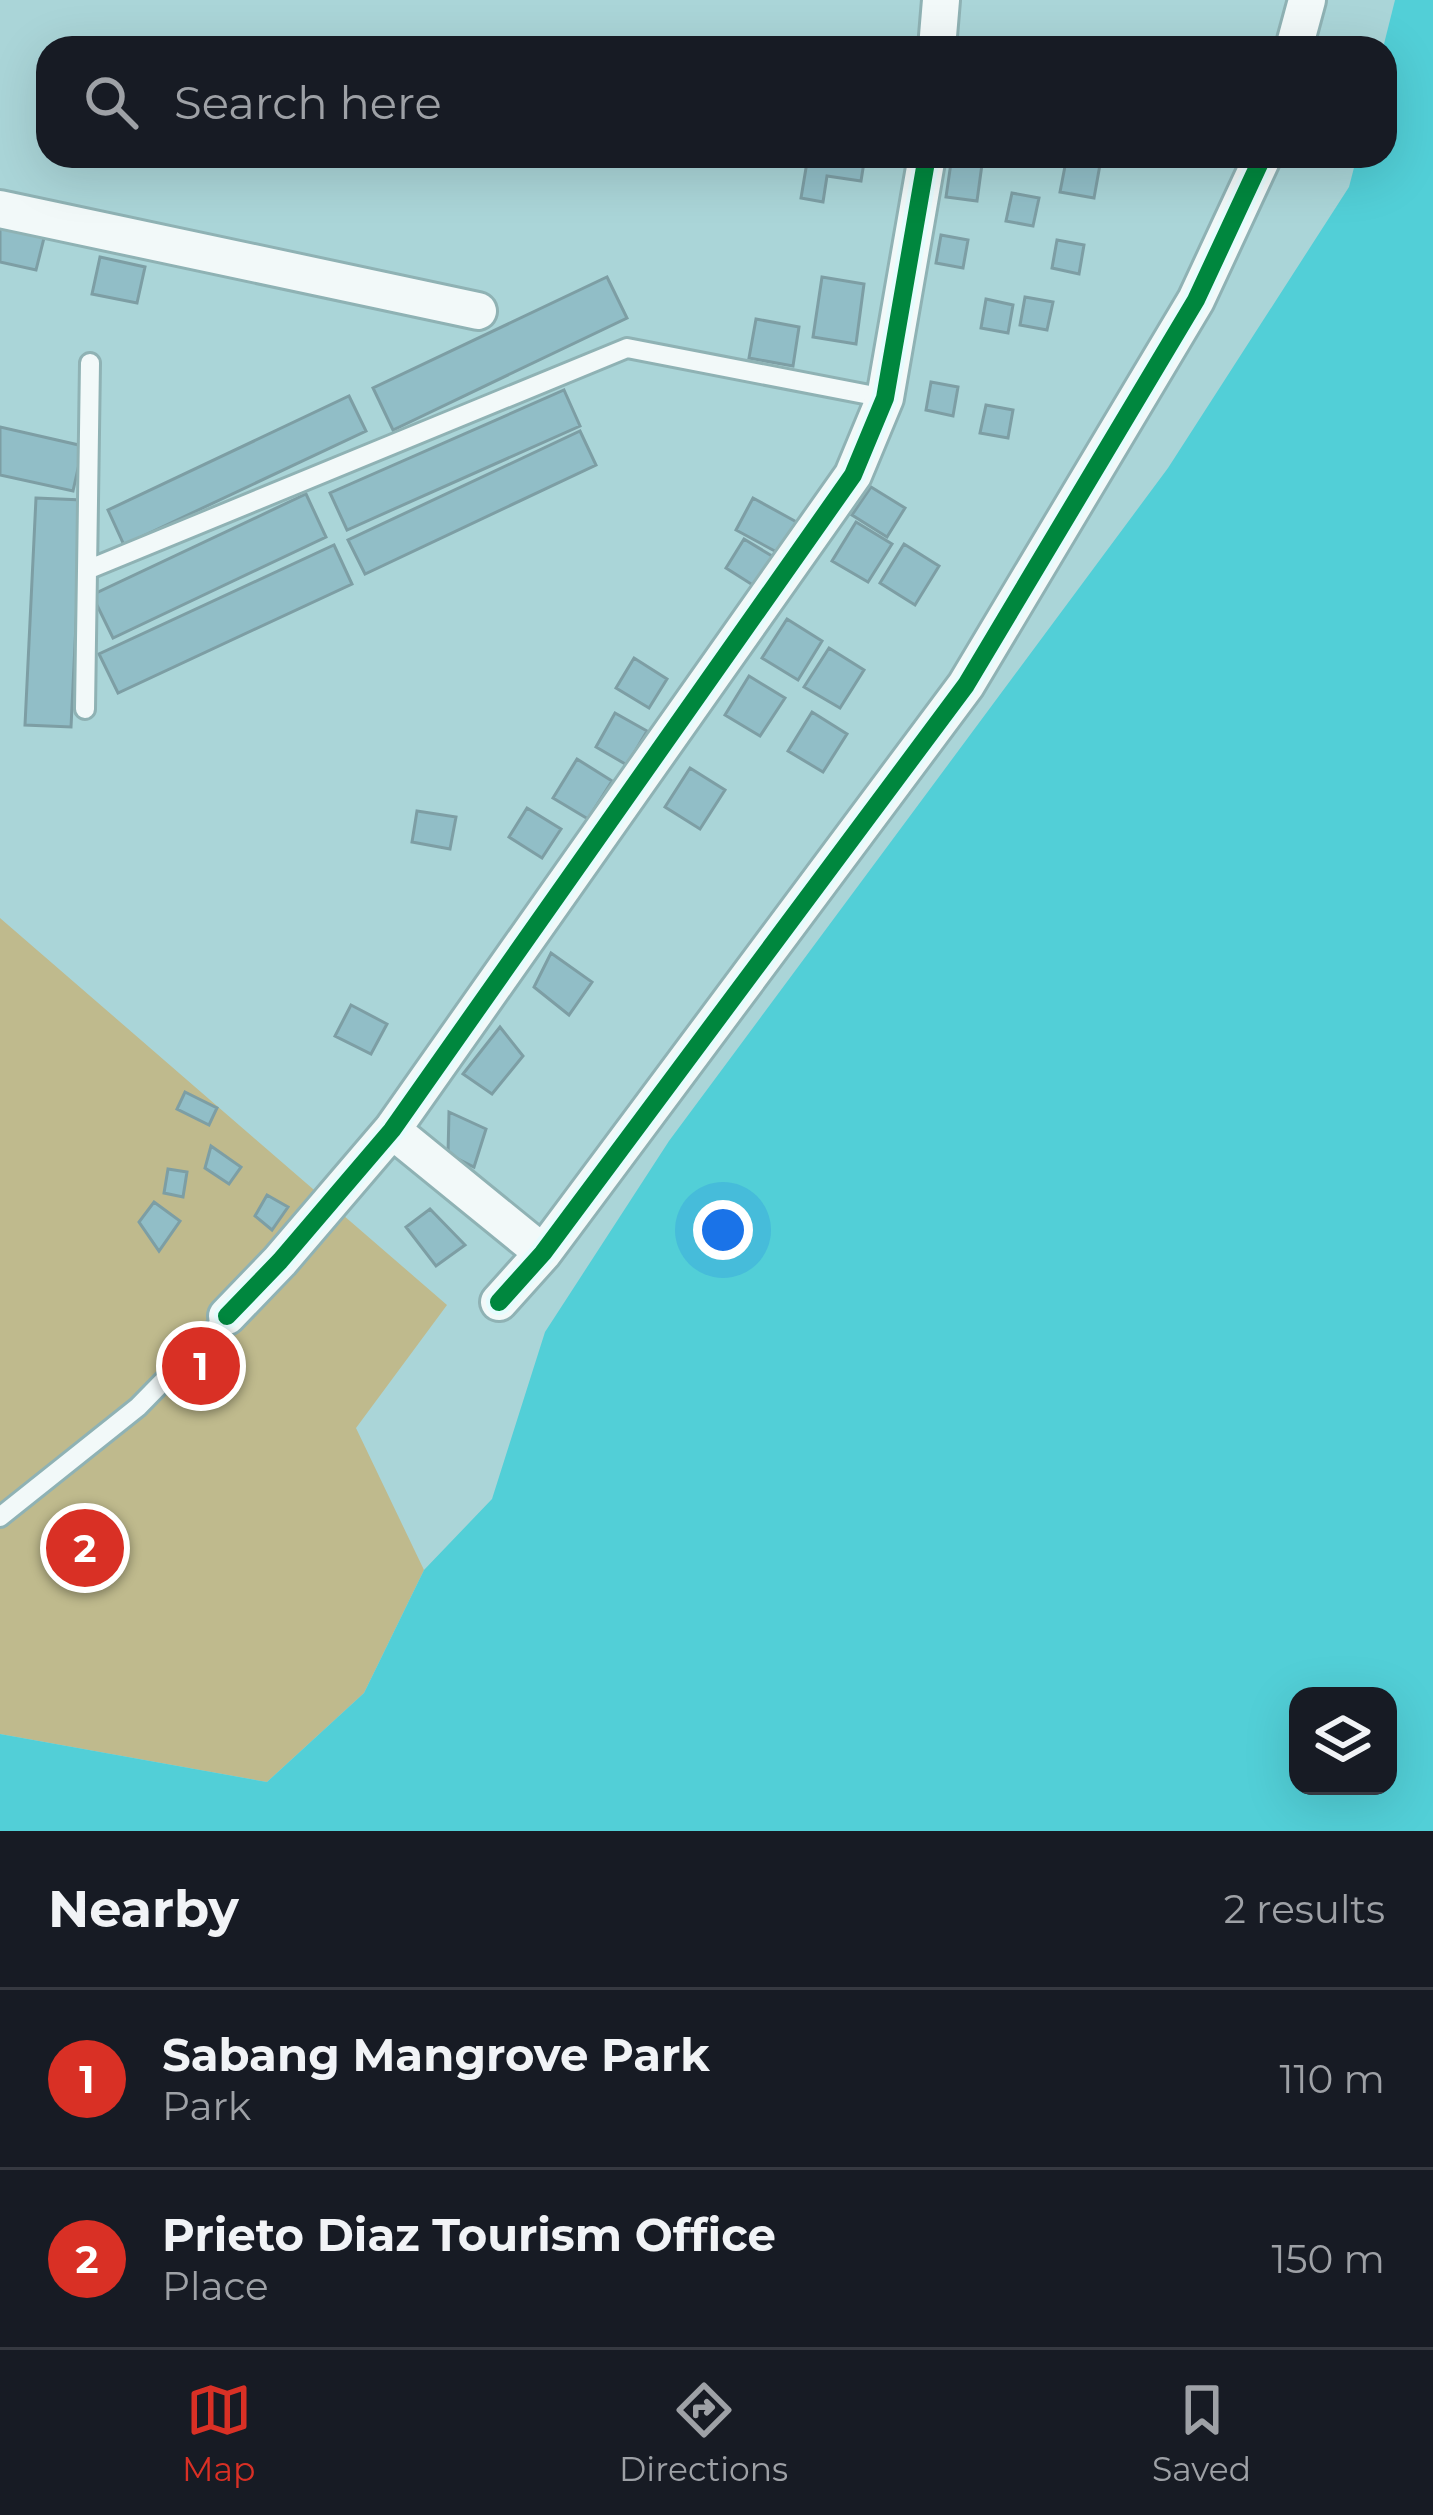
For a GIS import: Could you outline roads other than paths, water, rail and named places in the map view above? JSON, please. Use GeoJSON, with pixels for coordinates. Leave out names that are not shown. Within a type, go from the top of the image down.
{"type":"FeatureCollection","features":[{"type":"Feature","properties":{"kind":"street"},"geometry":{"type":"LineString","coordinates":[[938,36],[941,0]]}},
{"type":"Feature","properties":{"kind":"street"},"geometry":{"type":"LineString","coordinates":[[1297,36],[1307,0]]}},
{"type":"Feature","properties":{"kind":"street"},"geometry":{"type":"LineString","coordinates":[[227,1316],[392,1130],[853,475],[885,398],[926,168]]}},
{"type":"Feature","properties":{"kind":"street"},"geometry":{"type":"LineString","coordinates":[[499,1302],[543,1253],[966,685],[1196,300],[1257,168]]}},
{"type":"Feature","properties":{"kind":"street"},"geometry":{"type":"LineString","coordinates":[[0,209],[478,311]]}},
{"type":"Feature","properties":{"kind":"street"},"geometry":{"type":"LineString","coordinates":[[392,1130],[543,1253]]}},
{"type":"Feature","properties":{"kind":"lane"},"geometry":{"type":"LineString","coordinates":[[87,570],[627,348],[885,398]]}},
{"type":"Feature","properties":{"kind":"lane"},"geometry":{"type":"LineString","coordinates":[[85,710],[90,363]]}},
{"type":"Feature","properties":{"kind":"lane"},"geometry":{"type":"LineString","coordinates":[[0,1517],[138,1407],[227,1316]]}},
{"type":"Feature","properties":{"kind":"water"},"geometry":{"type":"Polygon","coordinates":[[[1395,0],[1433,0],[1433,1831],[0,1831],[0,1734],[267,1782],[364,1693],[424,1570],[492,1499],[545,1332],[669,1141],[1168,468],[1349,187],[1354,168],[1397,168],[1397,36],[1386,36],[1395,0]]]}},
{"type":"Feature","properties":{"kind":"place","name":"Sabang Mangrove Park"},"geometry":{"type":"Point","coordinates":[201,1366]}},
{"type":"Feature","properties":{"kind":"place","name":"Prieto Diaz Tourism Office"},"geometry":{"type":"Point","coordinates":[85,1548]}}]}
